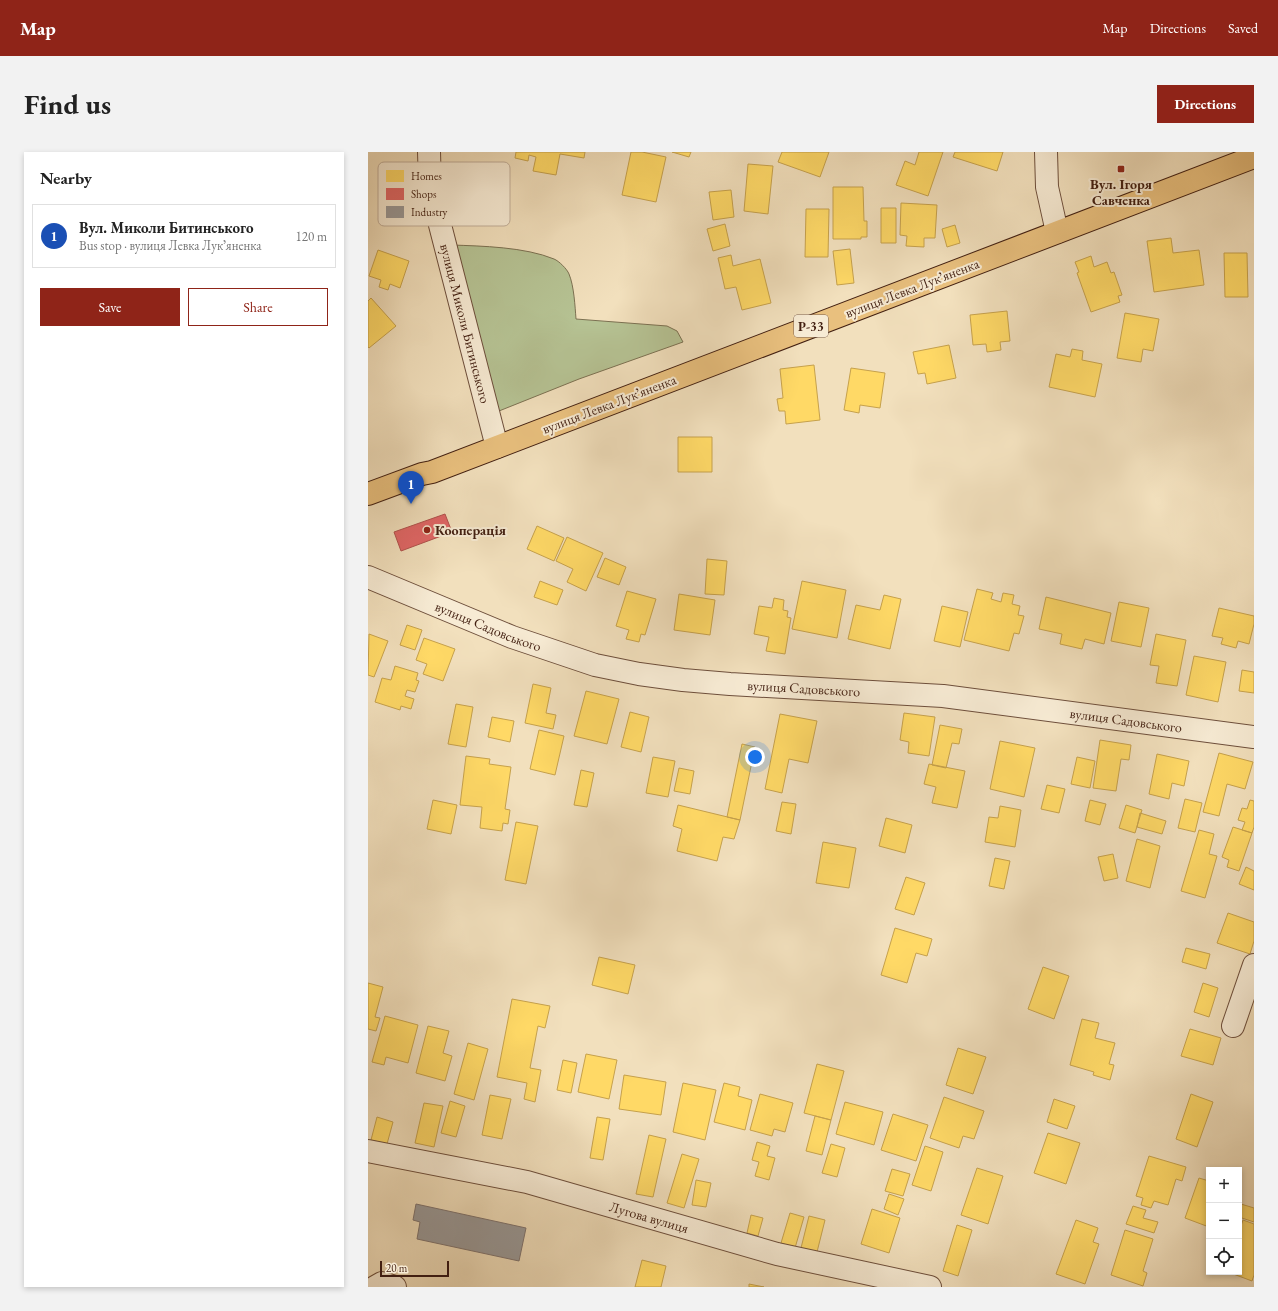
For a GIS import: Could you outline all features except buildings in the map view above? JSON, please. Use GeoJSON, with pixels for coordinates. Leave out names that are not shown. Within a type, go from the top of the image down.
{"type":"FeatureCollection","features":[{"type":"Feature","properties":{"kind":"main road","name":"вулиця Левка Лукʼяненка"},"geometry":{"type":"LineString","coordinates":[[368,494],[422,474],[432,472],[1254,157]]}},
{"type":"Feature","properties":{"kind":"street","name":"вулиця Миколи Битинського"},"geometry":{"type":"LineString","coordinates":[[429,152],[429,162]]}},
{"type":"Feature","properties":{"kind":"street"},"geometry":{"type":"LineString","coordinates":[[1046,152],[1047,187],[1057,232]]}},
{"type":"Feature","properties":{"kind":"street","name":"вулиця Миколи Битинського"},"geometry":{"type":"LineString","coordinates":[[440,226],[497,447]]}},
{"type":"Feature","properties":{"kind":"street","name":"вулиця Садовського"},"geometry":{"type":"LineString","coordinates":[[368,577],[512,637],[595,665],[639,674],[730,684],[943,696],[1254,737]]}},
{"type":"Feature","properties":{"kind":"street"},"geometry":{"type":"LineString","coordinates":[[1233,1026],[1254,965]]}},
{"type":"Feature","properties":{"kind":"street","name":"Лугова вулиця"},"geometry":{"type":"LineString","coordinates":[[368,1151],[527,1182],[777,1254],[930,1287]]}},
{"type":"Feature","properties":{"kind":"street"},"geometry":{"type":"LineString","coordinates":[[375,1287],[382,1284],[395,1287]]}},
{"type":"Feature","properties":{"kind":"green space"},"geometry":{"type":"Polygon","coordinates":[[[451,245],[517,250],[543,255],[554,259],[563,265],[571,279],[576,319],[667,326],[677,331],[683,342],[579,379],[494,413],[451,245]]]}},
{"type":"Feature","properties":{"kind":"place","name":"Вул. Ігоря Савченка"},"geometry":{"type":"Point","coordinates":[1121,169]}},
{"type":"Feature","properties":{"kind":"place","name":"Вул. Миколи Битинського"},"geometry":{"type":"Point","coordinates":[411,504]}},
{"type":"Feature","properties":{"kind":"place","name":"Кооперація"},"geometry":{"type":"Point","coordinates":[427,530]}}]}
